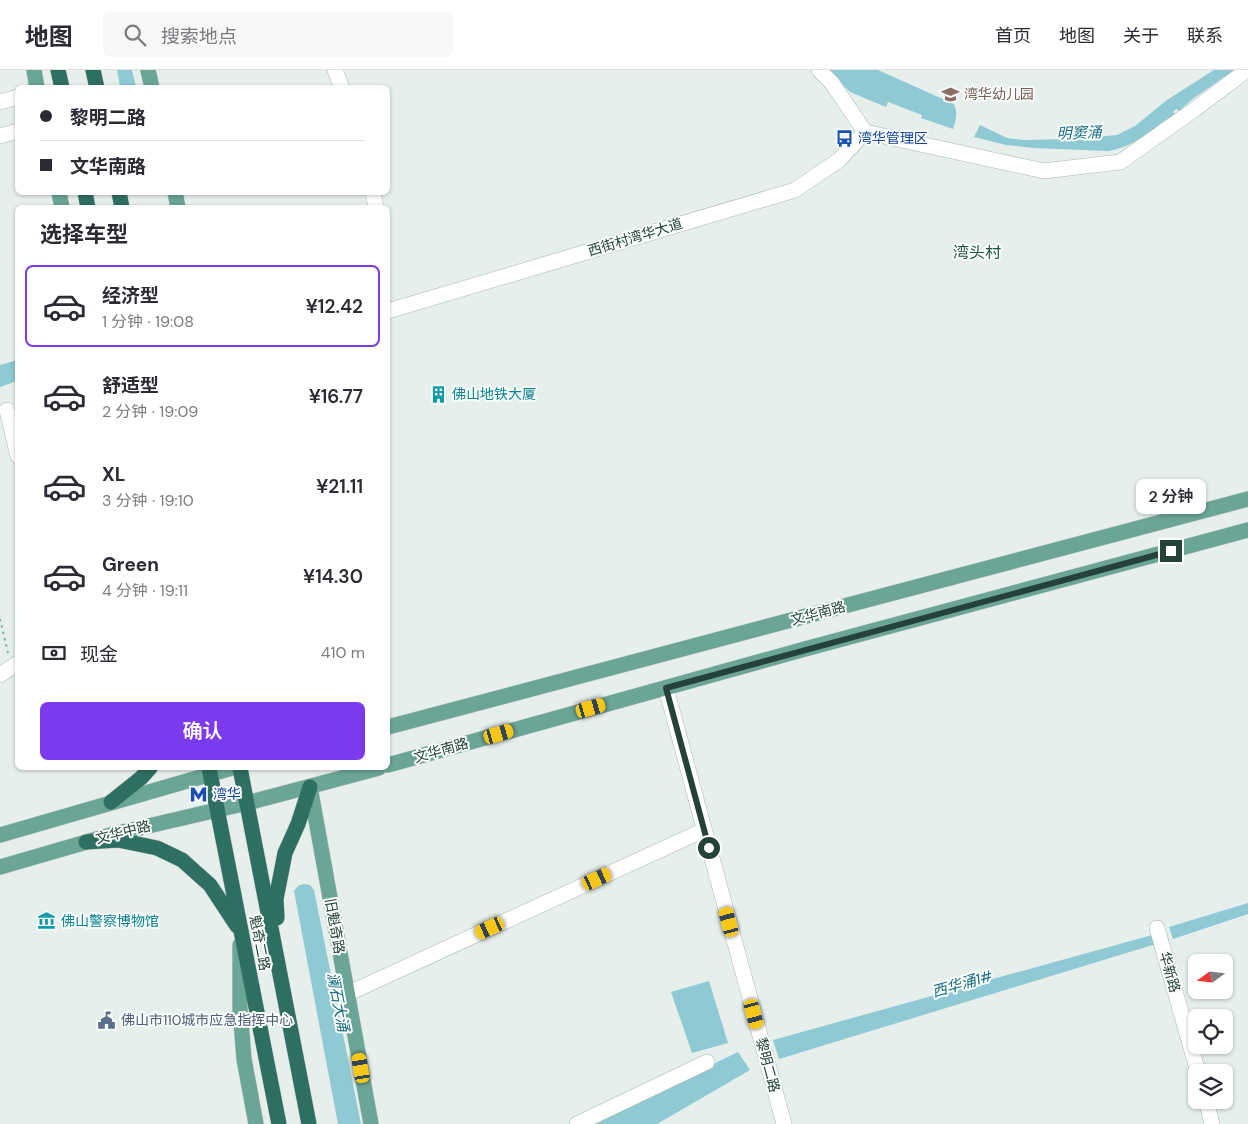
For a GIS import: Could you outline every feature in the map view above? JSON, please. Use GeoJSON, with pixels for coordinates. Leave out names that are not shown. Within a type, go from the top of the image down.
{"type":"FeatureCollection","features":[{"type":"Feature","properties":{"kind":"highway"},"geometry":{"type":"LineString","coordinates":[[58,70],[61,85]]}},
{"type":"Feature","properties":{"kind":"highway"},"geometry":{"type":"LineString","coordinates":[[93,70],[96,85]]}},
{"type":"Feature","properties":{"kind":"highway"},"geometry":{"type":"LineString","coordinates":[[111,802],[148,770]]}},
{"type":"Feature","properties":{"kind":"highway","name":"魁奇二路"},"geometry":{"type":"LineString","coordinates":[[209,770],[279,1124]]}},
{"type":"Feature","properties":{"kind":"highway","name":"魁奇二路"},"geometry":{"type":"LineString","coordinates":[[240,770],[308,1124]]}},
{"type":"Feature","properties":{"kind":"highway"},"geometry":{"type":"LineString","coordinates":[[282,992],[276,900],[285,853],[298,824],[310,787]]}},
{"type":"Feature","properties":{"kind":"highway"},"geometry":{"type":"LineString","coordinates":[[86,842],[118,840],[157,848],[182,860],[210,885],[240,931]]}},
{"type":"Feature","properties":{"kind":"main road"},"geometry":{"type":"LineString","coordinates":[[34,70],[37,85]]}},
{"type":"Feature","properties":{"kind":"main road"},"geometry":{"type":"LineString","coordinates":[[148,70],[151,85]]}},
{"type":"Feature","properties":{"kind":"main road","name":"文华南路"},"geometry":{"type":"LineString","coordinates":[[390,726],[1248,499]]}},
{"type":"Feature","properties":{"kind":"main road","name":"文华南路"},"geometry":{"type":"LineString","coordinates":[[390,764],[1248,530]]}},
{"type":"Feature","properties":{"kind":"main road"},"geometry":{"type":"LineString","coordinates":[[0,835],[209,770]]}},
{"type":"Feature","properties":{"kind":"main road"},"geometry":{"type":"LineString","coordinates":[[247,803],[310,787],[355,770]]}},
{"type":"Feature","properties":{"kind":"main road","name":"旧魁奇路"},"geometry":{"type":"LineString","coordinates":[[310,787],[371,1124]]}},
{"type":"Feature","properties":{"kind":"main road","name":"文华中路"},"geometry":{"type":"LineString","coordinates":[[0,866],[114,834],[247,803]]}},
{"type":"Feature","properties":{"kind":"main road"},"geometry":{"type":"LineString","coordinates":[[240,931],[240,1009],[244,1059],[256,1124]]}},
{"type":"Feature","properties":{"kind":"street"},"geometry":{"type":"LineString","coordinates":[[335,70],[341,85]]}},
{"type":"Feature","properties":{"kind":"street"},"geometry":{"type":"LineString","coordinates":[[820,70],[832,83],[865,132],[1044,170],[1120,162],[1247,70]]}},
{"type":"Feature","properties":{"kind":"street"},"geometry":{"type":"LineString","coordinates":[[0,102],[15,98]]}},
{"type":"Feature","properties":{"kind":"street"},"geometry":{"type":"LineString","coordinates":[[0,136],[15,132]]}},
{"type":"Feature","properties":{"kind":"street","name":"西街村湾华大道"},"geometry":{"type":"LineString","coordinates":[[390,310],[795,190],[839,160],[865,132]]}},
{"type":"Feature","properties":{"kind":"street"},"geometry":{"type":"LineString","coordinates":[[8,409],[15,442]]}},
{"type":"Feature","properties":{"kind":"street","name":"黎明二路"},"geometry":{"type":"LineString","coordinates":[[666,688],[784,1124]]}},
{"type":"Feature","properties":{"kind":"street"},"geometry":{"type":"LineString","coordinates":[[347,994],[704,830]]}},
{"type":"Feature","properties":{"kind":"street","name":"华新路"},"geometry":{"type":"LineString","coordinates":[[1158,928],[1196,1064]]}},
{"type":"Feature","properties":{"kind":"street"},"geometry":{"type":"LineString","coordinates":[[577,1124],[707,1062]]}},
{"type":"Feature","properties":{"kind":"street"},"geometry":{"type":"LineString","coordinates":[[1208,1109],[1212,1124]]}},
{"type":"Feature","properties":{"kind":"path"},"geometry":{"type":"LineString","coordinates":[[0,619],[10,668]]}},
{"type":"Feature","properties":{"kind":"water"},"geometry":{"type":"Polygon","coordinates":[[[117,70],[132,70],[136,85],[120,85],[117,70]]]}},
{"type":"Feature","properties":{"kind":"water"},"geometry":{"type":"Polygon","coordinates":[[[828,70],[878,70],[954,104],[956,116],[953,129],[921,118],[922,115],[888,102],[886,107],[850,92],[828,70]]]}},
{"type":"Feature","properties":{"kind":"water"},"geometry":{"type":"Polygon","coordinates":[[[1214,70],[1234,70],[1191,100],[1179,111],[1176,109],[1173,112],[1175,117],[1168,122],[1165,120],[1138,139],[1117,149],[1109,151],[1033,148],[1006,145],[974,137],[980,125],[1007,138],[1024,140],[1073,139],[1117,135],[1135,126],[1167,100],[1214,70]]]}},
{"type":"Feature","properties":{"kind":"water"},"geometry":{"type":"Polygon","coordinates":[[[15,361],[15,382],[0,387],[0,365],[15,361]]]}},
{"type":"Feature","properties":{"kind":"water"},"geometry":{"type":"Polygon","coordinates":[[[303,884],[310,885],[314,890],[361,1124],[338,1124],[294,891],[303,884]]]}},
{"type":"Feature","properties":{"kind":"water"},"geometry":{"type":"Polygon","coordinates":[[[1248,903],[1248,914],[1173,939],[1169,927],[1248,903]]]}},
{"type":"Feature","properties":{"kind":"water"},"geometry":{"type":"Polygon","coordinates":[[[1152,935],[1156,944],[779,1059],[773,1040],[1152,935]]]}},
{"type":"Feature","properties":{"kind":"water"},"geometry":{"type":"Polygon","coordinates":[[[709,981],[728,1043],[692,1053],[671,992],[709,981]]]}},
{"type":"Feature","properties":{"kind":"water"},"geometry":{"type":"Polygon","coordinates":[[[738,1052],[750,1070],[657,1124],[590,1124],[738,1052]]]}},
{"type":"Feature","properties":{"kind":"place","name":"湾华幼儿园"},"geometry":{"type":"Point","coordinates":[950,94]}},
{"type":"Feature","properties":{"kind":"place","name":"湾华管理区"},"geometry":{"type":"Point","coordinates":[844,138]}},
{"type":"Feature","properties":{"kind":"place","name":"佛山地铁大厦"},"geometry":{"type":"Point","coordinates":[438,394]}},
{"type":"Feature","properties":{"kind":"place","name":"湾华"},"geometry":{"type":"Point","coordinates":[199,794]}},
{"type":"Feature","properties":{"kind":"place","name":"佛山警察博物馆"},"geometry":{"type":"Point","coordinates":[47,921]}},
{"type":"Feature","properties":{"kind":"place","name":"佛山市110城市应急指挥中心"},"geometry":{"type":"Point","coordinates":[107,1020]}},
{"type":"Feature","properties":{"kind":"district","name":"湾头村"},"geometry":{"type":"Point","coordinates":[977,252]}},
{"type":"Feature","properties":{"kind":"route"},"geometry":{"type":"LineString","coordinates":[[709,848],[666,688],[825,643],[1171,551]]}},
{"type":"Feature","properties":{"kind":"water label","name":"明窦涌"},"geometry":{"type":"Point","coordinates":[1079,133]}},
{"type":"Feature","properties":{"kind":"water label","name":"西华涌1#"},"geometry":{"type":"Point","coordinates":[962,984]}},
{"type":"Feature","properties":{"kind":"water label","name":"澜石大涌"},"geometry":{"type":"Point","coordinates":[338,1002]}}]}
